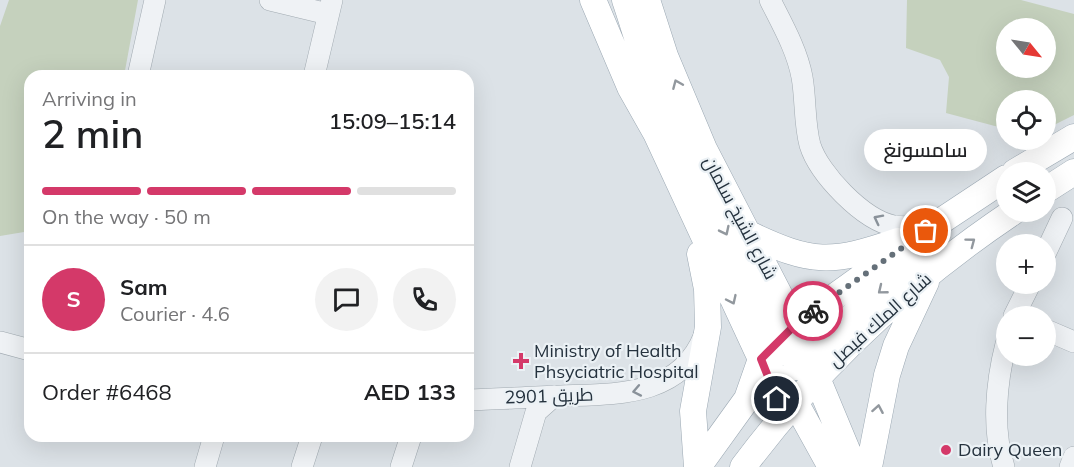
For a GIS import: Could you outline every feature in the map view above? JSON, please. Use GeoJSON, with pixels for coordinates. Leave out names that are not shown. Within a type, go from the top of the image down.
{"type":"FeatureCollection","features":[{"type":"Feature","properties":{"kind":"main road"},"geometry":{"type":"LineString","coordinates":[[593,0],[630,87],[656,133],[745,328],[788,370]]}},
{"type":"Feature","properties":{"kind":"main road"},"geometry":{"type":"LineString","coordinates":[[625,0],[656,89],[671,115],[704,149]]}},
{"type":"Feature","properties":{"kind":"main road","name":"شارع الشيخ سلمان"},"geometry":{"type":"LineString","coordinates":[[647,0],[665,56],[704,149],[723,190],[749,234],[788,370],[812,467]]}},
{"type":"Feature","properties":{"kind":"main road"},"geometry":{"type":"LineString","coordinates":[[654,0],[665,56]]}},
{"type":"Feature","properties":{"kind":"main road"},"geometry":{"type":"LineString","coordinates":[[656,133],[692,170],[788,370],[831,467]]}},
{"type":"Feature","properties":{"kind":"main road"},"geometry":{"type":"LineString","coordinates":[[1033,162],[1074,138]]}},
{"type":"Feature","properties":{"kind":"main road"},"geometry":{"type":"LineString","coordinates":[[1056,184],[1074,172]]}},
{"type":"Feature","properties":{"kind":"main road"},"geometry":{"type":"LineString","coordinates":[[714,467],[788,370],[931,228],[996,185]]}},
{"type":"Feature","properties":{"kind":"main road"},"geometry":{"type":"LineString","coordinates":[[697,467],[747,399],[788,370],[961,225],[996,189]]}},
{"type":"Feature","properties":{"kind":"main road"},"geometry":{"type":"LineString","coordinates":[[692,216],[706,289],[708,327],[693,411],[697,467]]}},
{"type":"Feature","properties":{"kind":"main road","name":"شارع الملك فيصل"},"geometry":{"type":"LineString","coordinates":[[788,370],[930,274],[1000,222]]}},
{"type":"Feature","properties":{"kind":"main road"},"geometry":{"type":"LineString","coordinates":[[749,234],[800,256],[823,258],[862,253],[931,228]]}},
{"type":"Feature","properties":{"kind":"main road"},"geometry":{"type":"LineString","coordinates":[[869,467],[880,400],[896,346],[930,274]]}},
{"type":"Feature","properties":{"kind":"main road"},"geometry":{"type":"LineString","coordinates":[[743,467],[788,370]]}},
{"type":"Feature","properties":{"kind":"main road","name":"شارع الشيخ سلمان"},"geometry":{"type":"LineString","coordinates":[[788,370],[854,467]]}},
{"type":"Feature","properties":{"kind":"street"},"geometry":{"type":"LineString","coordinates":[[139,70],[155,0]]}},
{"type":"Feature","properties":{"kind":"street"},"geometry":{"type":"LineString","coordinates":[[270,0],[330,7],[315,70]]}},
{"type":"Feature","properties":{"kind":"street"},"geometry":{"type":"LineString","coordinates":[[763,0],[780,27]]}},
{"type":"Feature","properties":{"kind":"street"},"geometry":{"type":"LineString","coordinates":[[770,0],[802,76],[810,142],[816,162],[826,176],[880,221],[894,226],[931,228]]}},
{"type":"Feature","properties":{"kind":"street"},"geometry":{"type":"LineString","coordinates":[[780,27],[790,0]]}},
{"type":"Feature","properties":{"kind":"street"},"geometry":{"type":"LineString","coordinates":[[1054,234],[1062,218]]}},
{"type":"Feature","properties":{"kind":"street","name":"طريق 2901"},"geometry":{"type":"LineString","coordinates":[[474,400],[622,393],[654,386],[669,379],[693,356],[708,327]]}},
{"type":"Feature","properties":{"kind":"street"},"geometry":{"type":"LineString","coordinates":[[1056,334],[1074,342]]}},
{"type":"Feature","properties":{"kind":"street"},"geometry":{"type":"LineString","coordinates":[[0,342],[24,348]]}},
{"type":"Feature","properties":{"kind":"street"},"geometry":{"type":"LineString","coordinates":[[1001,366],[997,444],[1004,467]]}},
{"type":"Feature","properties":{"kind":"street"},"geometry":{"type":"LineString","coordinates":[[520,467],[536,412],[554,396]]}},
{"type":"Feature","properties":{"kind":"street"},"geometry":{"type":"LineString","coordinates":[[302,467],[310,442]]}},
{"type":"Feature","properties":{"kind":"street"},"geometry":{"type":"LineString","coordinates":[[400,467],[409,442]]}},
{"type":"Feature","properties":{"kind":"street"},"geometry":{"type":"LineString","coordinates":[[1070,467],[1074,457]]}},
{"type":"Feature","properties":{"kind":"green space"},"geometry":{"type":"Polygon","coordinates":[[[9,0],[138,0],[125,70],[24,70],[24,232],[0,236],[0,26],[9,0]]]}},
{"type":"Feature","properties":{"kind":"green space"},"geometry":{"type":"Polygon","coordinates":[[[907,0],[1021,0],[1074,14],[1074,115],[1056,124],[1056,90],[996,90],[996,126],[946,113],[949,77],[940,60],[906,48],[907,0]]]}},
{"type":"Feature","properties":{"kind":"way so far"},"geometry":{"type":"LineString","coordinates":[[813,311],[926,231]]}},
{"type":"Feature","properties":{"kind":"place","name":"سامسونغ"},"geometry":{"type":"Point","coordinates":[926,231]}},
{"type":"Feature","properties":{"kind":"place","name":"Ministry of Health Phsyciatric Hospital"},"geometry":{"type":"Point","coordinates":[521,361]}},
{"type":"Feature","properties":{"kind":"place","name":"Dairy Queen"},"geometry":{"type":"Point","coordinates":[946,450]}},
{"type":"Feature","properties":{"kind":"route"},"geometry":{"type":"LineString","coordinates":[[777,399],[761,359],[795,325],[813,311]]}}]}
